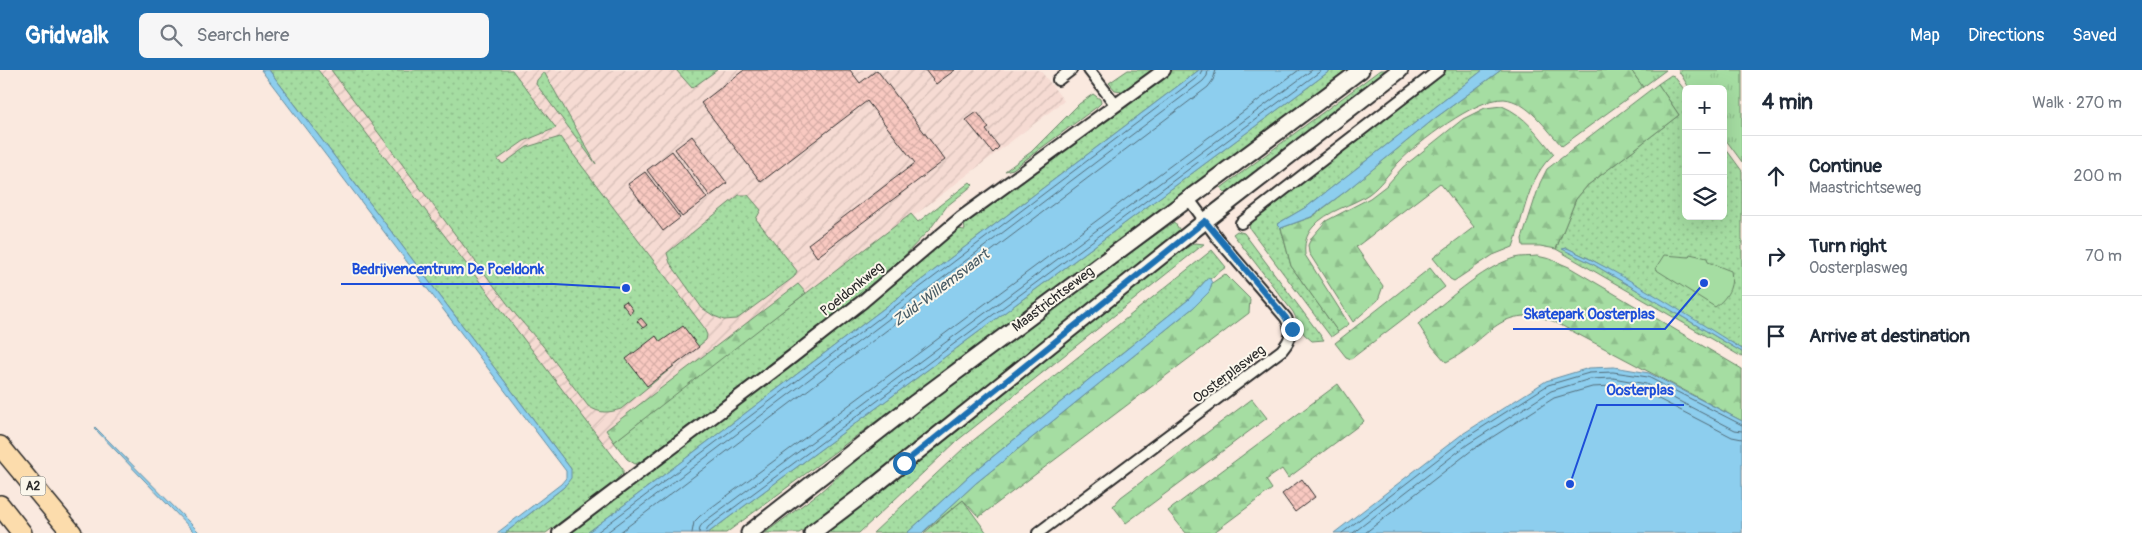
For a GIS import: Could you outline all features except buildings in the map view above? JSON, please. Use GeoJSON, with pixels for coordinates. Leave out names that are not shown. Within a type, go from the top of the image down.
{"type":"FeatureCollection","features":[{"type":"Feature","properties":{"kind":"highway","name":"A2"},"geometry":{"type":"LineString","coordinates":[[0,446],[72,533]]}},
{"type":"Feature","properties":{"kind":"highway"},"geometry":{"type":"LineString","coordinates":[[0,506],[22,533]]}},
{"type":"Feature","properties":{"kind":"main road","name":"Maastrichtseweg"},"geometry":{"type":"LineString","coordinates":[[749,533],[916,402],[1361,70]]}},
{"type":"Feature","properties":{"kind":"main road"},"geometry":{"type":"LineString","coordinates":[[812,533],[877,484],[1205,221],[1400,70]]}},
{"type":"Feature","properties":{"kind":"street"},"geometry":{"type":"LineString","coordinates":[[1058,80],[1071,70]]}},
{"type":"Feature","properties":{"kind":"street"},"geometry":{"type":"LineString","coordinates":[[1089,70],[1115,104]]}},
{"type":"Feature","properties":{"kind":"street","name":"Poeldonkweg"},"geometry":{"type":"LineString","coordinates":[[559,533],[784,363],[862,302],[976,207],[1164,70]]}},
{"type":"Feature","properties":{"kind":"street"},"geometry":{"type":"LineString","coordinates":[[1242,223],[1439,70]]}},
{"type":"Feature","properties":{"kind":"street","name":"Oosterplasweg"},"geometry":{"type":"LineString","coordinates":[[1038,533],[1224,395],[1282,350],[1290,340],[1292,329],[1286,318],[1188,198]]}},
{"type":"Feature","properties":{"kind":"shaded area"},"geometry":{"type":"Polygon","coordinates":[[[266,70],[1040,70],[1064,101],[575,475],[266,70]]]}},
{"type":"Feature","properties":{"kind":"green space"},"geometry":{"type":"Polygon","coordinates":[[[269,70],[318,70],[623,469],[623,473],[615,481],[546,533],[505,533],[564,487],[571,469],[269,70]]]}},
{"type":"Feature","properties":{"kind":"green space"},"geometry":{"type":"Polygon","coordinates":[[[331,70],[512,70],[556,128],[524,141],[497,160],[503,164],[527,147],[560,137],[703,326],[707,335],[706,340],[621,409],[604,412],[588,406],[543,346],[516,315],[331,70]]]}},
{"type":"Feature","properties":{"kind":"green space"},"geometry":{"type":"Polygon","coordinates":[[[676,70],[717,70],[692,88],[676,70]]]}},
{"type":"Feature","properties":{"kind":"green space"},"geometry":{"type":"Polygon","coordinates":[[[1128,70],[1153,70],[1122,91],[1115,90],[1109,83],[1128,70]]]}},
{"type":"Feature","properties":{"kind":"green space"},"geometry":{"type":"Polygon","coordinates":[[[1173,70],[1199,70],[587,533],[566,533],[956,229],[965,230],[964,223],[1122,104],[1173,70]]]}},
{"type":"Feature","properties":{"kind":"green space"},"geometry":{"type":"Polygon","coordinates":[[[1331,70],[1348,70],[726,533],[708,533],[1331,70]]]}},
{"type":"Feature","properties":{"kind":"green space"},"geometry":{"type":"Polygon","coordinates":[[[1380,70],[1392,70],[1229,197],[1221,188],[1380,70]]]}},
{"type":"Feature","properties":{"kind":"green space"},"geometry":{"type":"Polygon","coordinates":[[[1446,70],[1483,70],[1308,206],[1277,224],[1281,228],[1291,266],[1338,332],[1331,337],[1250,229],[1249,224],[1446,70]]]}},
{"type":"Feature","properties":{"kind":"green space"},"geometry":{"type":"Polygon","coordinates":[[[1501,70],[1631,70],[1643,87],[1562,146],[1536,117],[1513,101],[1504,99],[1478,106],[1448,123],[1419,144],[1369,194],[1325,216],[1307,236],[1305,255],[1349,324],[1338,332],[1291,266],[1281,228],[1312,217],[1434,119],[1501,70]]]}},
{"type":"Feature","properties":{"kind":"green space"},"geometry":{"type":"Polygon","coordinates":[[[1631,70],[1666,70],[1643,87],[1631,70]]]}},
{"type":"Feature","properties":{"kind":"green space"},"geometry":{"type":"Polygon","coordinates":[[[1678,70],[1742,70],[1742,162],[1727,141],[1727,85],[1687,85],[1678,70]]]}},
{"type":"Feature","properties":{"kind":"green space"},"geometry":{"type":"Polygon","coordinates":[[[544,72],[596,164],[536,84],[544,72]]]}},
{"type":"Feature","properties":{"kind":"green space"},"geometry":{"type":"Polygon","coordinates":[[[1671,75],[1682,87],[1682,220],[1727,220],[1727,150],[1742,171],[1742,349],[1592,260],[1567,248],[1563,249],[1591,263],[1742,352],[1742,357],[1556,249],[1576,199],[1588,185],[1679,115],[1658,84],[1671,75]]]}},
{"type":"Feature","properties":{"kind":"green space"},"geometry":{"type":"Polygon","coordinates":[[[1658,84],[1679,115],[1588,185],[1576,199],[1556,249],[1540,246],[1523,246],[1522,239],[1540,183],[1547,169],[1658,84]]]}},
{"type":"Feature","properties":{"kind":"green space"},"geometry":{"type":"Polygon","coordinates":[[[1093,94],[1100,99],[1101,103],[1098,106],[1013,169],[1005,171],[1031,152],[1079,104],[1093,94]]]}},
{"type":"Feature","properties":{"kind":"green space"},"geometry":{"type":"Polygon","coordinates":[[[1502,106],[1525,120],[1554,154],[1538,173],[1528,197],[1513,247],[1493,255],[1454,281],[1450,279],[1433,258],[1474,227],[1440,183],[1356,247],[1383,286],[1378,300],[1353,322],[1309,253],[1308,245],[1312,237],[1326,221],[1370,198],[1387,185],[1403,167],[1463,119],[1485,108],[1502,106]]]}},
{"type":"Feature","properties":{"kind":"green space"},"geometry":{"type":"Polygon","coordinates":[[[970,182],[973,185],[947,206],[930,229],[903,257],[857,296],[640,462],[635,464],[627,459],[614,442],[698,375],[911,214],[918,222],[970,182]]]}},
{"type":"Feature","properties":{"kind":"green space"},"geometry":{"type":"Polygon","coordinates":[[[739,195],[748,195],[761,210],[756,219],[797,271],[794,277],[737,319],[724,320],[702,308],[670,263],[667,253],[739,195]]]}},
{"type":"Feature","properties":{"kind":"green space"},"geometry":{"type":"Polygon","coordinates":[[[1174,222],[1182,233],[886,468],[799,533],[765,533],[819,493],[907,416],[1087,283],[1174,222]]]}},
{"type":"Feature","properties":{"kind":"green space"},"geometry":{"type":"Polygon","coordinates":[[[1237,231],[1244,233],[1324,340],[1312,341],[1304,334],[1293,312],[1233,234],[1237,231]]]}},
{"type":"Feature","properties":{"kind":"green space"},"geometry":{"type":"Polygon","coordinates":[[[1195,243],[1204,244],[958,440],[859,533],[824,533],[960,429],[1182,250],[1195,243]]]}},
{"type":"Feature","properties":{"kind":"green space"},"geometry":{"type":"Polygon","coordinates":[[[1212,250],[1226,267],[1210,279],[1208,278],[1188,300],[970,475],[907,533],[873,533],[965,447],[1212,250]]]}},
{"type":"Feature","properties":{"kind":"green space"},"geometry":{"type":"Polygon","coordinates":[[[1690,254],[1707,258],[1708,262],[1731,271],[1732,277],[1729,292],[1715,307],[1655,269],[1664,255],[1689,257],[1690,254]]]}},
{"type":"Feature","properties":{"kind":"green space"},"geometry":{"type":"Polygon","coordinates":[[[1537,256],[1569,267],[1742,369],[1742,421],[1553,321],[1534,316],[1506,320],[1461,354],[1446,362],[1432,346],[1418,324],[1476,278],[1501,263],[1514,258],[1537,256]]]}},
{"type":"Feature","properties":{"kind":"green space"},"geometry":{"type":"Polygon","coordinates":[[[1430,268],[1445,287],[1351,359],[1346,357],[1335,343],[1430,268]]]}},
{"type":"Feature","properties":{"kind":"green space"},"geometry":{"type":"Polygon","coordinates":[[[1225,274],[1250,299],[1249,313],[979,517],[963,500],[922,533],[976,483],[1194,307],[1209,292],[1212,283],[1225,274]]]}},
{"type":"Feature","properties":{"kind":"green space"},"geometry":{"type":"Polygon","coordinates":[[[798,284],[806,293],[614,442],[606,430],[798,284]]]}},
{"type":"Feature","properties":{"kind":"green space"},"geometry":{"type":"Polygon","coordinates":[[[1338,384],[1364,421],[1362,423],[1288,478],[1282,469],[1266,480],[1272,489],[1213,533],[1186,533],[1168,511],[1338,384]]]}},
{"type":"Feature","properties":{"kind":"green space"},"geometry":{"type":"Polygon","coordinates":[[[1252,399],[1267,418],[1126,523],[1113,506],[1121,497],[1252,399]]]}},
{"type":"Feature","properties":{"kind":"green space"},"geometry":{"type":"Polygon","coordinates":[[[963,500],[987,533],[924,533],[963,500]]]}},
{"type":"Feature","properties":{"kind":"water"},"geometry":{"type":"Polygon","coordinates":[[[261,70],[269,70],[571,469],[571,478],[564,487],[505,533],[497,533],[561,484],[566,478],[566,471],[261,70]]]}},
{"type":"Feature","properties":{"kind":"water","name":"Zuid-Willemsvaart"},"geometry":{"type":"Polygon","coordinates":[[[1199,70],[1331,70],[708,533],[587,533],[1199,70]]]}},
{"type":"Feature","properties":{"kind":"water"},"geometry":{"type":"Polygon","coordinates":[[[1483,70],[1501,70],[1434,119],[1311,217],[1281,228],[1277,224],[1308,206],[1483,70]]]}},
{"type":"Feature","properties":{"kind":"water"},"geometry":{"type":"Polygon","coordinates":[[[1567,248],[1656,296],[1742,349],[1742,352],[1591,263],[1562,249],[1567,248]]]}},
{"type":"Feature","properties":{"kind":"water"},"geometry":{"type":"Polygon","coordinates":[[[1209,277],[1212,283],[1209,292],[1194,307],[976,483],[922,533],[907,533],[970,475],[1188,300],[1209,277]]]}},
{"type":"Feature","properties":{"kind":"water"},"geometry":{"type":"Polygon","coordinates":[[[1614,367],[1649,373],[1742,421],[1742,533],[1334,533],[1461,435],[1546,381],[1589,368],[1614,367]]]}},
{"type":"Feature","properties":{"kind":"water"},"geometry":{"type":"Polygon","coordinates":[[[95,427],[200,533],[195,533],[95,427]]]}},
{"type":"Feature","properties":{"kind":"place","name":"Skatepark Oosterplas"},"geometry":{"type":"Point","coordinates":[1704,283]}},
{"type":"Feature","properties":{"kind":"place","name":"Bedrijvencentrum De Poeldonk"},"geometry":{"type":"Point","coordinates":[626,288]}},
{"type":"Feature","properties":{"kind":"place","name":"Oosterplas"},"geometry":{"type":"Point","coordinates":[1570,484]}},
{"type":"Feature","properties":{"kind":"route"},"geometry":{"type":"LineString","coordinates":[[904,463],[1205,221],[1228,251],[1286,318],[1292,329]]}}]}
